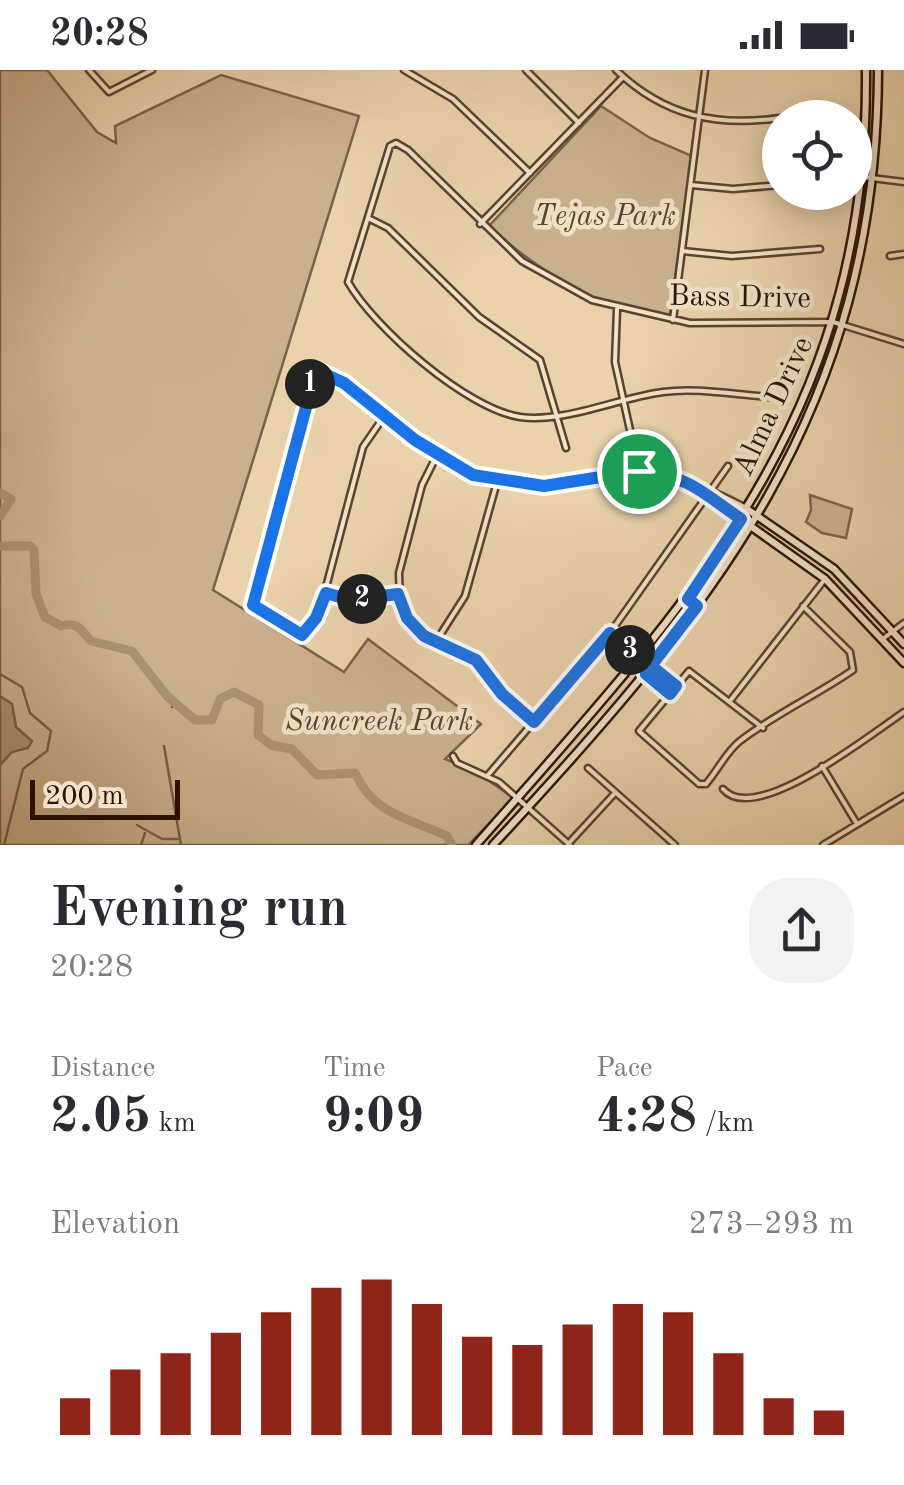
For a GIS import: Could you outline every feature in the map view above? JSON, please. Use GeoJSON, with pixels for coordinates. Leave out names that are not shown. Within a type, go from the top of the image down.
{"type":"FeatureCollection","features":[{"type":"Feature","properties":{"kind":"main road","name":"Alma Drive"},"geometry":{"type":"LineString","coordinates":[[864,100],[866,70]]}},
{"type":"Feature","properties":{"kind":"main road","name":"Alma Drive"},"geometry":{"type":"LineString","coordinates":[[494,844],[648,670],[697,606],[752,526],[805,428],[843,324],[865,236],[873,178],[878,70]]}},
{"type":"Feature","properties":{"kind":"main road","name":"Alma Drive"},"geometry":{"type":"LineString","coordinates":[[476,845],[688,599],[747,509],[794,424],[833,322],[852,210]]}},
{"type":"Feature","properties":{"kind":"main road"},"geometry":{"type":"LineString","coordinates":[[794,424],[805,428]]}},
{"type":"Feature","properties":{"kind":"main road"},"geometry":{"type":"LineString","coordinates":[[747,509],[834,568],[904,644]]}},
{"type":"Feature","properties":{"kind":"main road"},"geometry":{"type":"LineString","coordinates":[[741,519],[825,578],[904,663]]}},
{"type":"Feature","properties":{"kind":"main road"},"geometry":{"type":"LineString","coordinates":[[825,578],[834,568]]}},
{"type":"Feature","properties":{"kind":"main road"},"geometry":{"type":"LineString","coordinates":[[688,599],[697,606]]}},
{"type":"Feature","properties":{"kind":"street"},"geometry":{"type":"LineString","coordinates":[[89,70],[109,92],[152,70]]}},
{"type":"Feature","properties":{"kind":"street"},"geometry":{"type":"LineString","coordinates":[[404,70],[445,93],[530,173]]}},
{"type":"Feature","properties":{"kind":"street"},"geometry":{"type":"LineString","coordinates":[[526,70],[579,123]]}},
{"type":"Feature","properties":{"kind":"street"},"geometry":{"type":"LineString","coordinates":[[616,70],[662,105],[700,118],[762,120]]}},
{"type":"Feature","properties":{"kind":"street"},"geometry":{"type":"LineString","coordinates":[[673,320],[705,70]]}},
{"type":"Feature","properties":{"kind":"street"},"geometry":{"type":"LineString","coordinates":[[480,224],[624,77]]}},
{"type":"Feature","properties":{"kind":"street","name":"Bass Drive"},"geometry":{"type":"LineString","coordinates":[[368,218],[392,144],[408,150],[480,224],[546,276],[617,309],[673,320],[833,322],[904,344]]}},
{"type":"Feature","properties":{"kind":"street"},"geometry":{"type":"LineString","coordinates":[[873,178],[904,182]]}},
{"type":"Feature","properties":{"kind":"street"},"geometry":{"type":"LineString","coordinates":[[692,186],[762,186]]}},
{"type":"Feature","properties":{"kind":"street"},"geometry":{"type":"LineString","coordinates":[[566,448],[558,414],[540,360],[479,318],[388,228],[368,218],[348,282],[406,347],[460,388],[519,417],[558,414],[673,390],[770,397]]}},
{"type":"Feature","properties":{"kind":"street"},"geometry":{"type":"LineString","coordinates":[[682,251],[732,256],[820,249]]}},
{"type":"Feature","properties":{"kind":"street"},"geometry":{"type":"LineString","coordinates":[[890,256],[904,254]]}},
{"type":"Feature","properties":{"kind":"street"},"geometry":{"type":"LineString","coordinates":[[617,309],[613,348],[639,471]]}},
{"type":"Feature","properties":{"kind":"street"},"geometry":{"type":"LineString","coordinates":[[383,417],[364,447],[326,593],[316,618],[302,635],[253,605],[313,375],[318,370],[344,383],[383,417],[473,475],[498,482],[544,486],[639,471],[677,478],[747,509]]}},
{"type":"Feature","properties":{"kind":"street"},"geometry":{"type":"LineString","coordinates":[[437,454],[422,485],[398,594],[407,618],[434,644],[476,660],[502,694],[534,722]]}},
{"type":"Feature","properties":{"kind":"street"},"geometry":{"type":"LineString","coordinates":[[488,775],[610,633],[712,494],[728,466]]}},
{"type":"Feature","properties":{"kind":"street"},"geometry":{"type":"LineString","coordinates":[[434,644],[466,596],[498,482]]}},
{"type":"Feature","properties":{"kind":"street"},"geometry":{"type":"LineString","coordinates":[[712,494],[718,504],[741,519]]}},
{"type":"Feature","properties":{"kind":"street"},"geometry":{"type":"LineString","coordinates":[[730,701],[825,578]]}},
{"type":"Feature","properties":{"kind":"street"},"geometry":{"type":"LineString","coordinates":[[326,593],[350,600],[398,594]]}},
{"type":"Feature","properties":{"kind":"street"},"geometry":{"type":"LineString","coordinates":[[763,728],[689,671],[640,731],[703,784],[740,741],[763,728],[853,670],[850,652],[803,606]]}},
{"type":"Feature","properties":{"kind":"street"},"geometry":{"type":"LineString","coordinates":[[880,640],[904,623]]}},
{"type":"Feature","properties":{"kind":"street"},"geometry":{"type":"LineString","coordinates":[[610,633],[637,661]]}},
{"type":"Feature","properties":{"kind":"street"},"geometry":{"type":"LineString","coordinates":[[604,639],[648,670],[670,694]]}},
{"type":"Feature","properties":{"kind":"street"},"geometry":{"type":"LineString","coordinates":[[648,670],[676,686]]}},
{"type":"Feature","properties":{"kind":"street"},"geometry":{"type":"LineString","coordinates":[[723,789],[738,799],[764,798],[822,766],[904,712]]}},
{"type":"Feature","properties":{"kind":"street"},"geometry":{"type":"LineString","coordinates":[[452,756],[457,763],[488,775],[569,844],[615,792]]}},
{"type":"Feature","properties":{"kind":"street"},"geometry":{"type":"LineString","coordinates":[[822,766],[857,824]]}},
{"type":"Feature","properties":{"kind":"street"},"geometry":{"type":"LineString","coordinates":[[588,768],[675,845]]}},
{"type":"Feature","properties":{"kind":"street"},"geometry":{"type":"LineString","coordinates":[[824,845],[904,796]]}},
{"type":"Feature","properties":{"kind":"green space","name":"Suncreek Park"},"geometry":{"type":"Polygon","coordinates":[[[0,70],[47,70],[97,132],[116,143],[115,126],[221,75],[359,116],[213,590],[344,672],[368,639],[481,724],[445,759],[476,772],[514,798],[468,845],[0,845],[0,70]]]}},
{"type":"Feature","properties":{"kind":"green space","name":"Tejas Park"},"geometry":{"type":"Polygon","coordinates":[[[601,106],[650,138],[692,156],[670,315],[620,306],[572,286],[528,258],[489,226],[601,106]]]}},
{"type":"Feature","properties":{"kind":"green space"},"geometry":{"type":"Polygon","coordinates":[[[810,495],[852,509],[846,538],[822,533],[806,522],[811,510],[810,495]]]}},
{"type":"Feature","properties":{"kind":"shaded area"},"geometry":{"type":"Polygon","coordinates":[[[0,696],[12,704],[16,727],[32,741],[28,748],[12,752],[0,765],[0,696]]]}},
{"type":"Feature","properties":{"kind":"waterway"},"geometry":{"type":"LineString","coordinates":[[0,493],[11,499],[0,516]]}},
{"type":"Feature","properties":{"kind":"waterway"},"geometry":{"type":"LineString","coordinates":[[0,546],[30,546],[34,550],[36,594],[45,617],[61,626],[75,626],[91,641],[132,651],[167,696],[195,720],[212,720],[220,699],[234,692],[259,705],[258,735],[271,745],[292,749],[317,775],[355,773],[382,807],[447,836],[452,845]]}},
{"type":"Feature","properties":{"kind":"waterway"},"geometry":{"type":"LineString","coordinates":[[0,674],[22,687],[30,713],[51,731],[47,751],[23,769],[4,845]]}},
{"type":"Feature","properties":{"kind":"waterway"},"geometry":{"type":"LineString","coordinates":[[172,707],[174,701]]}},
{"type":"Feature","properties":{"kind":"waterway"},"geometry":{"type":"LineString","coordinates":[[164,746],[181,845]]}},
{"type":"Feature","properties":{"kind":"waterway"},"geometry":{"type":"LineString","coordinates":[[137,825],[162,839],[180,839]]}},
{"type":"Feature","properties":{"kind":"waterway"},"geometry":{"type":"LineString","coordinates":[[141,845],[145,833]]}},
{"type":"Feature","properties":{"kind":"route"},"geometry":{"type":"LineString","coordinates":[[639,471],[544,486],[513,485],[473,475],[415,440],[344,383],[316,370],[253,605],[302,635],[316,618],[326,593],[350,600],[398,594],[403,612],[424,636],[434,644],[476,660],[502,694],[534,722],[610,633],[650,667],[676,686],[670,694],[646,674],[650,667],[697,606],[688,599],[741,519],[718,504],[714,495],[688,482],[639,471]]}}]}
